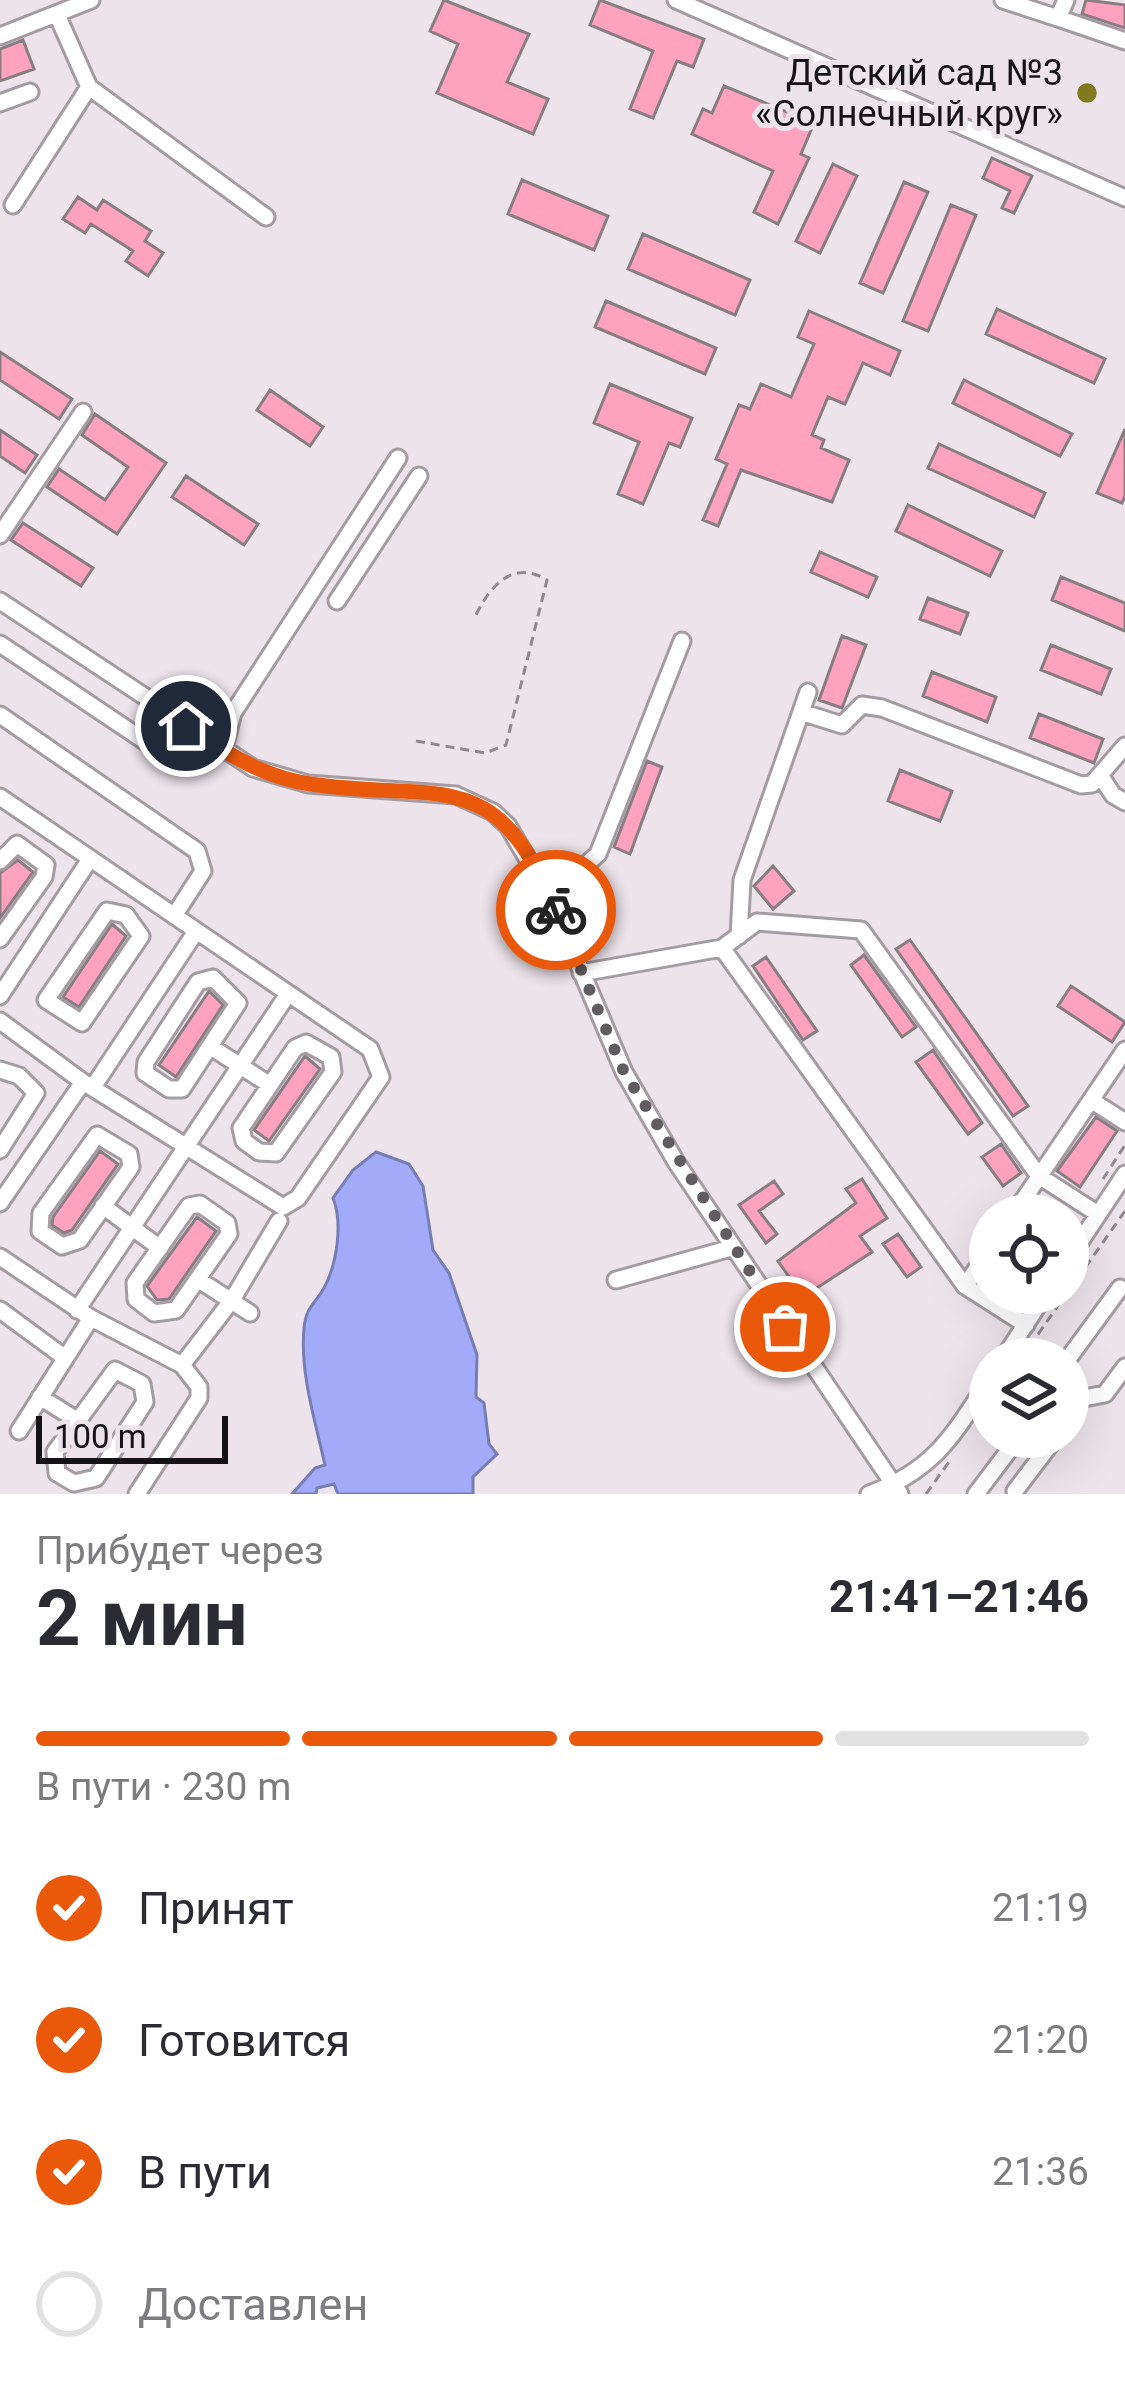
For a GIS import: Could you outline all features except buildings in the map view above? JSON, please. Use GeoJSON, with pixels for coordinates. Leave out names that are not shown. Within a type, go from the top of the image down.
{"type":"FeatureCollection","features":[{"type":"Feature","properties":{"kind":"street"},"geometry":{"type":"LineString","coordinates":[[676,0],[1125,198]]}},
{"type":"Feature","properties":{"kind":"street"},"geometry":{"type":"LineString","coordinates":[[1003,0],[1125,41]]}},
{"type":"Feature","properties":{"kind":"street"},"geometry":{"type":"LineString","coordinates":[[1058,18],[1066,0]]}},
{"type":"Feature","properties":{"kind":"street"},"geometry":{"type":"LineString","coordinates":[[0,36],[58,17],[81,2]]}},
{"type":"Feature","properties":{"kind":"street"},"geometry":{"type":"LineString","coordinates":[[58,17],[88,87],[266,217]]}},
{"type":"Feature","properties":{"kind":"street"},"geometry":{"type":"LineString","coordinates":[[14,205],[88,87]]}},
{"type":"Feature","properties":{"kind":"street"},"geometry":{"type":"LineString","coordinates":[[0,103],[30,92]]}},
{"type":"Feature","properties":{"kind":"street"},"geometry":{"type":"LineString","coordinates":[[0,535],[83,412]]}},
{"type":"Feature","properties":{"kind":"street"},"geometry":{"type":"LineString","coordinates":[[223,751],[233,713],[398,458]]}},
{"type":"Feature","properties":{"kind":"street"},"geometry":{"type":"LineString","coordinates":[[337,601],[419,476]]}},
{"type":"Feature","properties":{"kind":"street"},"geometry":{"type":"LineString","coordinates":[[0,602],[223,751],[268,775],[308,784],[433,791],[474,801],[508,826],[550,897],[624,1072],[731,1248],[897,1489]]}},
{"type":"Feature","properties":{"kind":"street"},"geometry":{"type":"LineString","coordinates":[[550,897],[598,854],[682,641]]}},
{"type":"Feature","properties":{"kind":"street"},"geometry":{"type":"LineString","coordinates":[[0,644],[164,754]]}},
{"type":"Feature","properties":{"kind":"street"},"geometry":{"type":"LineString","coordinates":[[739,936],[742,880],[808,692]]}},
{"type":"Feature","properties":{"kind":"street"},"geometry":{"type":"LineString","coordinates":[[801,712],[842,725],[862,705],[882,708],[1082,785],[1092,784],[1125,746]]}},
{"type":"Feature","properties":{"kind":"street"},"geometry":{"type":"LineString","coordinates":[[0,715],[197,851],[203,871],[174,916]]}},
{"type":"Feature","properties":{"kind":"street"},"geometry":{"type":"LineString","coordinates":[[1100,776],[1125,802]]}},
{"type":"Feature","properties":{"kind":"street"},"geometry":{"type":"LineString","coordinates":[[0,1021],[274,1205],[291,1205],[378,1087],[380,1067],[370,1049],[2,801]]}},
{"type":"Feature","properties":{"kind":"street"},"geometry":{"type":"LineString","coordinates":[[0,861],[17,844],[46,866],[44,877],[0,939]]}},
{"type":"Feature","properties":{"kind":"street"},"geometry":{"type":"LineString","coordinates":[[0,996],[91,859]]}},
{"type":"Feature","properties":{"kind":"street"},"geometry":{"type":"LineString","coordinates":[[126,915],[141,894]]}},
{"type":"Feature","properties":{"kind":"street"},"geometry":{"type":"LineString","coordinates":[[107,911],[126,915],[141,936],[82,1023],[61,1013],[46,1000],[107,911]]}},
{"type":"Feature","properties":{"kind":"street"},"geometry":{"type":"LineString","coordinates":[[580,973],[722,948],[757,922],[861,930],[1039,1176],[1097,1214]]}},
{"type":"Feature","properties":{"kind":"street"},"geometry":{"type":"LineString","coordinates":[[0,1203],[195,933]]}},
{"type":"Feature","properties":{"kind":"street"},"geometry":{"type":"LineString","coordinates":[[722,948],[964,1286],[1026,1325]]}},
{"type":"Feature","properties":{"kind":"street"},"geometry":{"type":"LineString","coordinates":[[205,977],[238,999],[211,1048],[177,1091],[146,1073],[150,1055],[205,977]]}},
{"type":"Feature","properties":{"kind":"street"},"geometry":{"type":"LineString","coordinates":[[19,1431],[64,1357],[131,1226],[288,994]]}},
{"type":"Feature","properties":{"kind":"street"},"geometry":{"type":"LineString","coordinates":[[310,1044],[333,1060],[333,1072],[276,1154],[268,1154],[241,1134],[270,1085],[300,1045],[310,1044]]}},
{"type":"Feature","properties":{"kind":"street"},"geometry":{"type":"LineString","coordinates":[[211,1048],[270,1085]]}},
{"type":"Feature","properties":{"kind":"street"},"geometry":{"type":"LineString","coordinates":[[20,1076],[39,1050]]}},
{"type":"Feature","properties":{"kind":"street"},"geometry":{"type":"LineString","coordinates":[[1027,1194],[1125,1051]]}},
{"type":"Feature","properties":{"kind":"street"},"geometry":{"type":"LineString","coordinates":[[0,1070],[35,1087],[36,1099],[0,1150]]}},
{"type":"Feature","properties":{"kind":"street"},"geometry":{"type":"LineString","coordinates":[[1091,1100],[1125,1122]]}},
{"type":"Feature","properties":{"kind":"street"},"geometry":{"type":"LineString","coordinates":[[102,1135],[132,1160],[103,1206],[70,1246],[40,1232],[41,1213],[89,1143],[102,1135]]}},
{"type":"Feature","properties":{"kind":"street"},"geometry":{"type":"LineString","coordinates":[[1089,1226],[1125,1174]]}},
{"type":"Feature","properties":{"kind":"street"},"geometry":{"type":"LineString","coordinates":[[195,1203],[227,1223],[229,1234],[199,1280],[166,1314],[136,1299],[135,1283],[160,1247],[195,1203]]}},
{"type":"Feature","properties":{"kind":"street"},"geometry":{"type":"LineString","coordinates":[[103,1206],[160,1247]]}},
{"type":"Feature","properties":{"kind":"street"},"geometry":{"type":"LineString","coordinates":[[182,1365],[189,1362],[232,1300],[279,1222]]}},
{"type":"Feature","properties":{"kind":"street"},"geometry":{"type":"LineString","coordinates":[[616,1280],[731,1248]]}},
{"type":"Feature","properties":{"kind":"street"},"geometry":{"type":"LineString","coordinates":[[0,1257],[84,1314],[182,1365],[200,1388],[199,1398],[137,1494]]}},
{"type":"Feature","properties":{"kind":"street"},"geometry":{"type":"LineString","coordinates":[[964,1286],[969,1279]]}},
{"type":"Feature","properties":{"kind":"street"},"geometry":{"type":"LineString","coordinates":[[199,1280],[250,1313]]}},
{"type":"Feature","properties":{"kind":"street"},"geometry":{"type":"LineString","coordinates":[[1083,1338],[1120,1288]]}},
{"type":"Feature","properties":{"kind":"street"},"geometry":{"type":"LineString","coordinates":[[0,1310],[64,1357]]}},
{"type":"Feature","properties":{"kind":"street"},"geometry":{"type":"LineString","coordinates":[[1017,1338],[1033,1314]]}},
{"type":"Feature","properties":{"kind":"street"},"geometry":{"type":"LineString","coordinates":[[1089,1398],[1106,1394],[1125,1367]]}},
{"type":"Feature","properties":{"kind":"street"},"geometry":{"type":"LineString","coordinates":[[115,1370],[142,1384],[147,1393],[88,1484],[74,1483],[53,1464],[75,1419],[115,1370]]}},
{"type":"Feature","properties":{"kind":"street"},"geometry":{"type":"LineString","coordinates":[[40,1397],[75,1419]]}},
{"type":"Feature","properties":{"kind":"street"},"geometry":{"type":"LineString","coordinates":[[869,1494],[897,1489],[942,1450],[969,1410]]}},
{"type":"Feature","properties":{"kind":"street"},"geometry":{"type":"LineString","coordinates":[[976,1494],[1003,1458]]}},
{"type":"Feature","properties":{"kind":"street"},"geometry":{"type":"LineString","coordinates":[[991,1474],[1017,1492],[1041,1458]]}},
{"type":"Feature","properties":{"kind":"path"},"geometry":{"type":"LineString","coordinates":[[416,741],[485,753],[506,745],[547,580],[536,573],[509,574],[491,589],[474,619]]}},
{"type":"Feature","properties":{"kind":"path"},"geometry":{"type":"LineString","coordinates":[[1089,1263],[1125,1211]]}},
{"type":"Feature","properties":{"kind":"water"},"geometry":{"type":"Polygon","coordinates":[[[376,1152],[409,1164],[423,1186],[433,1250],[449,1273],[477,1355],[476,1397],[484,1403],[489,1444],[497,1454],[473,1477],[473,1494],[338,1494],[334,1484],[317,1488],[316,1494],[292,1494],[315,1468],[325,1465],[303,1345],[307,1315],[329,1278],[335,1256],[338,1219],[333,1198],[353,1170],[376,1152]]]}},
{"type":"Feature","properties":{"kind":"way so far"},"geometry":{"type":"LineString","coordinates":[[556,910],[624,1072],[676,1162],[785,1327]]}},
{"type":"Feature","properties":{"kind":"place","name":"Детский сад №3 «Солнечный круг»"},"geometry":{"type":"Point","coordinates":[1087,93]}},
{"type":"Feature","properties":{"kind":"route"},"geometry":{"type":"LineString","coordinates":[[186,726],[268,775],[308,784],[433,791],[474,801],[508,826],[556,910]]}}]}
